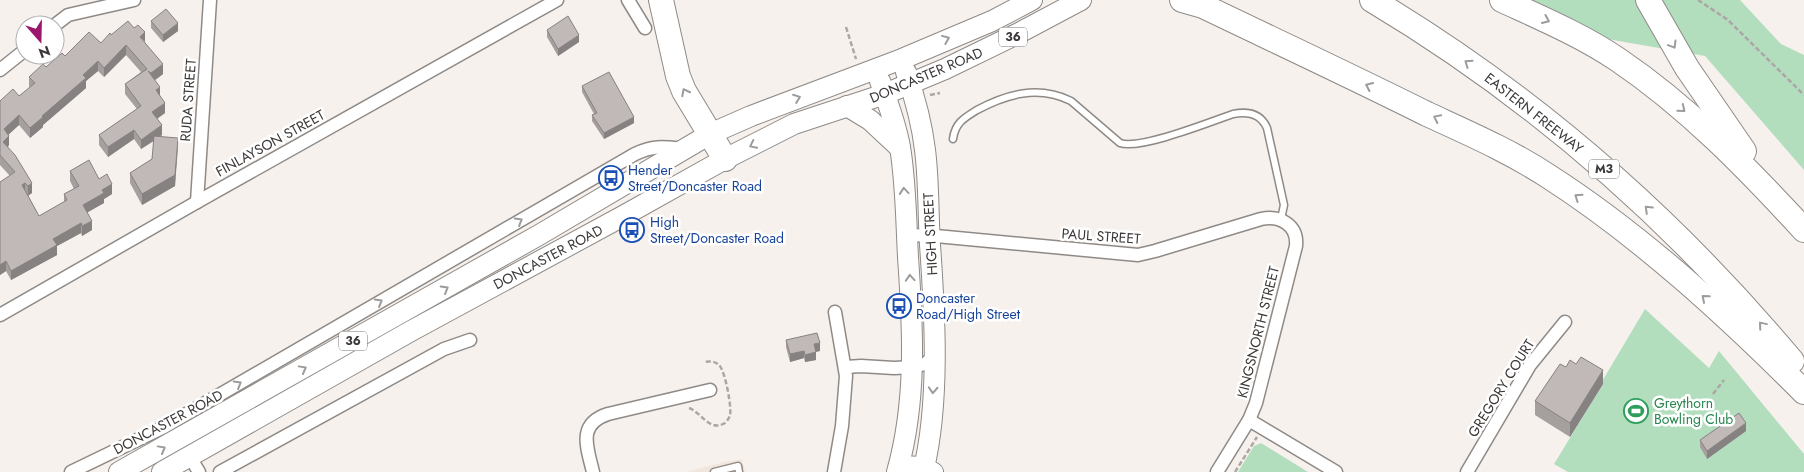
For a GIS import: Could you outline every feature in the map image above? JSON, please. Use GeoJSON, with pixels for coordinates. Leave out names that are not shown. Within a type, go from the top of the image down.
{"type":"FeatureCollection","features":[{"type":"Feature","properties":{"kind":"highway"},"geometry":{"type":"LineString","coordinates":[[661,0],[678,76],[684,91],[725,159]]}},
{"type":"Feature","properties":{"kind":"highway","name":"EASTERN FREEWAY"},"geometry":{"type":"LineString","coordinates":[[1372,0],[1490,78],[1536,112],[1584,152],[1631,193],[1723,282],[1804,376]]}},
{"type":"Feature","properties":{"kind":"highway"},"geometry":{"type":"LineString","coordinates":[[1502,0],[1568,30],[1616,59],[1683,110],[1720,141],[1804,230]]}},
{"type":"Feature","properties":{"kind":"highway"},"geometry":{"type":"LineString","coordinates":[[1648,0],[1687,68],[1782,206]]}},
{"type":"Feature","properties":{"kind":"highway"},"geometry":{"type":"LineString","coordinates":[[1193,2],[1469,134],[1548,176],[1617,226],[1663,263],[1708,301],[1804,392]]}},
{"type":"Feature","properties":{"kind":"main road","name":"DONCASTER ROAD"},"geometry":{"type":"LineString","coordinates":[[119,472],[348,344],[710,134],[751,116],[902,59],[992,21],[1032,0]]}},
{"type":"Feature","properties":{"kind":"main road","name":"DONCASTER ROAD"},"geometry":{"type":"LineString","coordinates":[[162,472],[195,464],[410,331],[725,159],[794,124],[885,94],[925,91],[945,69],[1081,0]]}},
{"type":"Feature","properties":{"kind":"main road","name":"HIGH STREET"},"geometry":{"type":"LineString","coordinates":[[902,59],[925,91],[920,121],[925,150],[934,356],[928,452],[914,470]]}},
{"type":"Feature","properties":{"kind":"main road","name":"HIGH STREET"},"geometry":{"type":"LineString","coordinates":[[876,68],[892,116],[900,148],[907,235],[913,368],[906,428],[914,470]]}},
{"type":"Feature","properties":{"kind":"main road"},"geometry":{"type":"LineString","coordinates":[[847,106],[870,120],[900,148]]}},
{"type":"Feature","properties":{"kind":"main road"},"geometry":{"type":"LineString","coordinates":[[587,207],[622,203],[667,178],[676,187]]}},
{"type":"Feature","properties":{"kind":"street"},"geometry":{"type":"LineString","coordinates":[[65,17],[68,15],[134,0]]}},
{"type":"Feature","properties":{"kind":"street","name":"RUDA STREET"},"geometry":{"type":"LineString","coordinates":[[196,202],[210,0]]}},
{"type":"Feature","properties":{"kind":"street","name":"FINLAYSON STREET"},"geometry":{"type":"LineString","coordinates":[[0,316],[196,202],[557,0]]}},
{"type":"Feature","properties":{"kind":"street"},"geometry":{"type":"LineString","coordinates":[[628,0],[645,28]]}},
{"type":"Feature","properties":{"kind":"street"},"geometry":{"type":"LineString","coordinates":[[0,70],[15,58]]}},
{"type":"Feature","properties":{"kind":"street","name":"DONCASTER ROAD"},"geometry":{"type":"LineString","coordinates":[[72,472],[164,427],[647,148],[657,146],[685,149]]}},
{"type":"Feature","properties":{"kind":"street","name":"PAUL STREET"},"geometry":{"type":"LineString","coordinates":[[907,235],[1138,255],[1261,218],[1275,218],[1284,221]]}},
{"type":"Feature","properties":{"kind":"street","name":"KINGSNORTH STREET"},"geometry":{"type":"LineString","coordinates":[[1217,472],[1249,420],[1261,386],[1296,246],[1294,231],[1284,221]]}},
{"type":"Feature","properties":{"kind":"street"},"geometry":{"type":"LineString","coordinates":[[834,472],[845,403],[846,367],[835,312]]}},
{"type":"Feature","properties":{"kind":"street","name":"GREGORY COURT"},"geometry":{"type":"LineString","coordinates":[[1467,472],[1530,365],[1564,322]]}},
{"type":"Feature","properties":{"kind":"street"},"geometry":{"type":"LineString","coordinates":[[220,472],[444,349],[470,340]]}},
{"type":"Feature","properties":{"kind":"street"},"geometry":{"type":"LineString","coordinates":[[846,367],[913,368],[925,364],[934,356]]}},
{"type":"Feature","properties":{"kind":"street"},"geometry":{"type":"LineString","coordinates":[[593,472],[586,439],[589,427],[596,419],[608,414],[710,390]]}},
{"type":"Feature","properties":{"kind":"street"},"geometry":{"type":"LineString","coordinates":[[1249,420],[1336,472]]}},
{"type":"Feature","properties":{"kind":"lane"},"geometry":{"type":"LineString","coordinates":[[953,138],[954,129],[958,122],[967,116],[999,98],[1028,94],[1048,93],[1071,102],[1120,142],[1127,145],[1145,142],[1233,114],[1247,113],[1259,117],[1268,128],[1284,205],[1284,221]]}},
{"type":"Feature","properties":{"kind":"lane"},"geometry":{"type":"LineString","coordinates":[[714,472],[738,466],[739,472]]}},
{"type":"Feature","properties":{"kind":"path"},"geometry":{"type":"LineString","coordinates":[[1698,0],[1728,20],[1804,95]]}},
{"type":"Feature","properties":{"kind":"path"},"geometry":{"type":"LineString","coordinates":[[684,408],[697,411],[713,426],[726,422],[730,414],[729,398],[722,369],[714,362],[704,362]]}},
{"type":"Feature","properties":{"kind":"path"},"geometry":{"type":"LineString","coordinates":[[1713,394],[1724,380]]}},
{"type":"Feature","properties":{"kind":"path"},"geometry":{"type":"LineString","coordinates":[[1235,472],[1264,428]]}},
{"type":"Feature","properties":{"kind":"shaded area"},"geometry":{"type":"Polygon","coordinates":[[[742,459],[745,472],[686,472],[725,462],[742,459]]]}},
{"type":"Feature","properties":{"kind":"green space"},"geometry":{"type":"Polygon","coordinates":[[[1526,0],[1740,0],[1781,44],[1804,55],[1804,170],[1705,56],[1607,39],[1526,0]]]}},
{"type":"Feature","properties":{"kind":"green space"},"geometry":{"type":"Polygon","coordinates":[[[1645,309],[1709,368],[1719,351],[1804,454],[1804,472],[1568,472],[1554,464],[1603,384],[1601,383],[1645,309]]]}},
{"type":"Feature","properties":{"kind":"green space"},"geometry":{"type":"Polygon","coordinates":[[[1261,443],[1308,472],[1238,472],[1254,446],[1261,443]]]}},
{"type":"Feature","properties":{"kind":"building"},"geometry":{"type":"Polygon","coordinates":[[[166,9],[178,23],[163,35],[151,21],[166,9]]]}},
{"type":"Feature","properties":{"kind":"building"},"geometry":{"type":"Polygon","coordinates":[[[568,16],[579,35],[558,49],[547,30],[568,16]]]}},
{"type":"Feature","properties":{"kind":"building"},"geometry":{"type":"Polygon","coordinates":[[[128,21],[134,28],[138,25],[145,32],[140,37],[163,64],[151,73],[148,71],[160,87],[156,90],[165,103],[152,112],[162,125],[141,140],[134,130],[108,147],[99,135],[141,106],[125,84],[147,69],[126,45],[104,68],[98,61],[83,75],[86,78],[30,128],[19,115],[4,129],[9,136],[3,142],[15,155],[32,183],[28,186],[25,183],[22,185],[39,216],[67,200],[64,194],[79,186],[70,171],[89,160],[99,179],[107,174],[112,184],[102,190],[104,193],[83,205],[92,221],[82,226],[81,223],[53,239],[57,245],[11,271],[6,261],[0,265],[0,182],[15,172],[0,155],[0,101],[13,89],[19,96],[35,83],[29,77],[42,65],[46,67],[48,65],[65,65],[65,56],[89,32],[101,43],[110,33],[111,35],[128,21]]]}},
{"type":"Feature","properties":{"kind":"building"},"geometry":{"type":"Polygon","coordinates":[[[609,72],[634,117],[604,133],[592,115],[597,113],[582,86],[609,72]]]}},
{"type":"Feature","properties":{"kind":"building"},"geometry":{"type":"Polygon","coordinates":[[[154,136],[178,138],[175,175],[142,194],[130,173],[152,159],[154,136]]]}},
{"type":"Feature","properties":{"kind":"building"},"geometry":{"type":"Polygon","coordinates":[[[817,333],[820,343],[814,344],[816,352],[805,355],[804,351],[790,354],[786,340],[817,333]]]}},
{"type":"Feature","properties":{"kind":"building"},"geometry":{"type":"Polygon","coordinates":[[[1581,357],[1603,370],[1570,423],[1535,401],[1560,364],[1566,367],[1570,360],[1576,364],[1581,357]]]}},
{"type":"Feature","properties":{"kind":"building"},"geometry":{"type":"Polygon","coordinates":[[[1739,413],[1746,423],[1707,451],[1700,440],[1739,413]]]}},
{"type":"Feature","properties":{"kind":"place","name":"Hender Street/Doncaster Road"},"geometry":{"type":"Point","coordinates":[611,178]}},
{"type":"Feature","properties":{"kind":"place","name":"High Street/Doncaster Road"},"geometry":{"type":"Point","coordinates":[632,230]}},
{"type":"Feature","properties":{"kind":"place","name":"Doncaster Road/High Street"},"geometry":{"type":"Point","coordinates":[899,306]}},
{"type":"Feature","properties":{"kind":"place","name":"Greythorn Bowling Club"},"geometry":{"type":"Point","coordinates":[1636,411]}}]}
